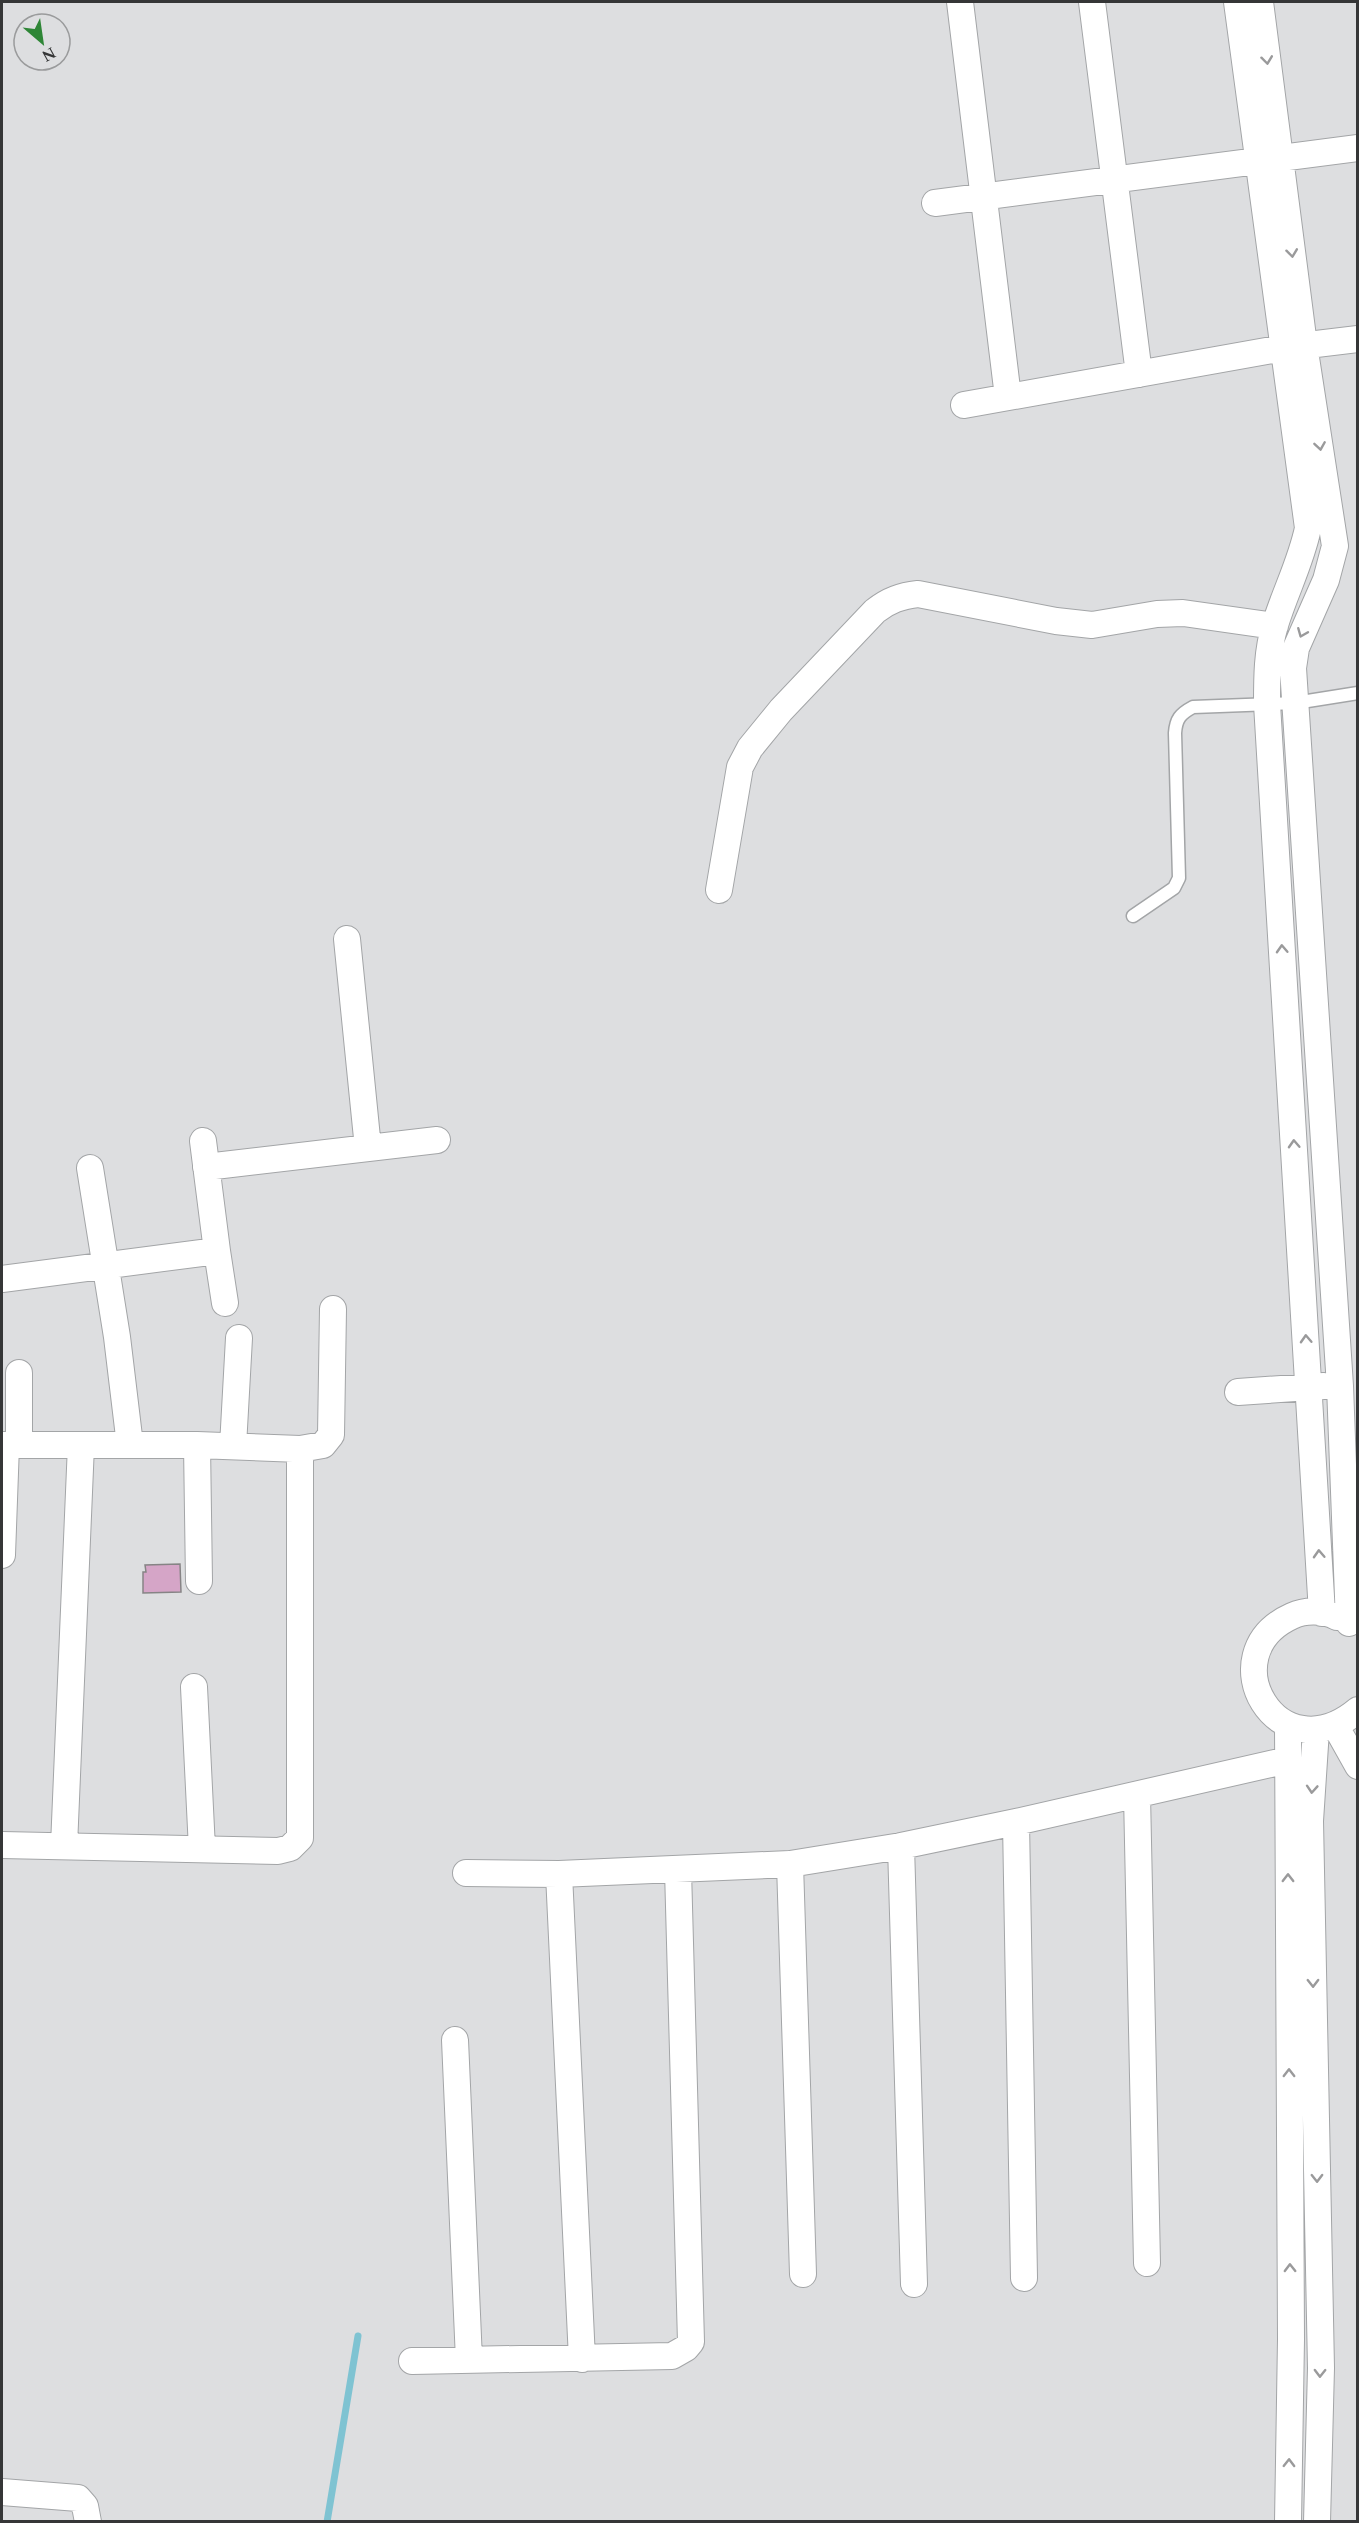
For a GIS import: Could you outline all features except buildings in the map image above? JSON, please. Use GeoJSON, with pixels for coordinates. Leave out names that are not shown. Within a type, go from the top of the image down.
{"type":"FeatureCollection","features":[{"type":"Feature","properties":{"kind":"street"},"geometry":{"type":"LineString","coordinates":[[960,2],[1008,398]]}},
{"type":"Feature","properties":{"kind":"street"},"geometry":{"type":"LineString","coordinates":[[1092,2],[1139,374]]}},
{"type":"Feature","properties":{"kind":"street"},"geometry":{"type":"LineString","coordinates":[[1237,2],[1269,158],[1294,347],[1308,528],[1303,551],[1275,626],[1267,666],[1322,1613]]}},
{"type":"Feature","properties":{"kind":"street"},"geometry":{"type":"LineString","coordinates":[[1260,2],[1269,158]]}},
{"type":"Feature","properties":{"kind":"street"},"geometry":{"type":"LineString","coordinates":[[935,203],[1358,148]]}},
{"type":"Feature","properties":{"kind":"street"},"geometry":{"type":"LineString","coordinates":[[963,405],[1294,347],[1358,339]]}},
{"type":"Feature","properties":{"kind":"street"},"geometry":{"type":"LineString","coordinates":[[1294,347],[1335,546],[1346,554],[1326,580],[1296,648],[1293,668],[1349,1385],[1353,1628]]}},
{"type":"Feature","properties":{"kind":"street"},"geometry":{"type":"LineString","coordinates":[[719,890],[740,767],[750,748],[797,694],[886,602],[918,594],[1056,621],[1092,625],[1157,614],[1183,613],[1275,626]]}},
{"type":"Feature","properties":{"kind":"street"},"geometry":{"type":"LineString","coordinates":[[347,939],[368,1148]]}},
{"type":"Feature","properties":{"kind":"street"},"geometry":{"type":"LineString","coordinates":[[206,1167],[437,1140]]}},
{"type":"Feature","properties":{"kind":"street"},"geometry":{"type":"LineString","coordinates":[[203,1141],[225,1303]]}},
{"type":"Feature","properties":{"kind":"street"},"geometry":{"type":"LineString","coordinates":[[90,1168],[117,1337],[130,1445]]}},
{"type":"Feature","properties":{"kind":"street"},"geometry":{"type":"LineString","coordinates":[[2,1279],[217,1251]]}},
{"type":"Feature","properties":{"kind":"street"},"geometry":{"type":"LineString","coordinates":[[9,1445],[197,1445],[300,1449],[323,1445],[331,1435],[333,1309]]}},
{"type":"Feature","properties":{"kind":"street"},"geometry":{"type":"LineString","coordinates":[[233,1446],[239,1338]]}},
{"type":"Feature","properties":{"kind":"street"},"geometry":{"type":"LineString","coordinates":[[2,1556],[9,1445],[19,1373]]}},
{"type":"Feature","properties":{"kind":"street"},"geometry":{"type":"LineString","coordinates":[[1238,1392],[1349,1385]]}},
{"type":"Feature","properties":{"kind":"street"},"geometry":{"type":"LineString","coordinates":[[64,1846],[81,1445]]}},
{"type":"Feature","properties":{"kind":"street"},"geometry":{"type":"LineString","coordinates":[[197,1445],[199,1581]]}},
{"type":"Feature","properties":{"kind":"street"},"geometry":{"type":"LineString","coordinates":[[2,1845],[278,1851],[290,1848],[300,1838],[300,1449]]}},
{"type":"Feature","properties":{"kind":"street"},"geometry":{"type":"LineString","coordinates":[[1353,1628],[1333,1615],[1322,1613],[1298,1614],[1281,1621],[1268,1633],[1258,1648],[1254,1665],[1254,1683],[1272,1714],[1288,1725],[1325,1728],[1344,1721],[1358,1710]]}},
{"type":"Feature","properties":{"kind":"street"},"geometry":{"type":"LineString","coordinates":[[194,1687],[202,1849]]}},
{"type":"Feature","properties":{"kind":"street"},"geometry":{"type":"LineString","coordinates":[[1288,1725],[1291,2339],[1288,2522]]}},
{"type":"Feature","properties":{"kind":"street"},"geometry":{"type":"LineString","coordinates":[[1325,1728],[1358,1766]]}},
{"type":"Feature","properties":{"kind":"street"},"geometry":{"type":"LineString","coordinates":[[1317,2522],[1321,2368],[1310,1821],[1325,1728]]}},
{"type":"Feature","properties":{"kind":"street"},"geometry":{"type":"LineString","coordinates":[[466,1873],[559,1874],[790,1864],[901,1846],[1016,1822],[1288,1760]]}},
{"type":"Feature","properties":{"kind":"street"},"geometry":{"type":"LineString","coordinates":[[1137,1795],[1147,2264]]}},
{"type":"Feature","properties":{"kind":"street"},"geometry":{"type":"LineString","coordinates":[[1016,1822],[1024,2278]]}},
{"type":"Feature","properties":{"kind":"street"},"geometry":{"type":"LineString","coordinates":[[901,1846],[914,2284]]}},
{"type":"Feature","properties":{"kind":"street"},"geometry":{"type":"LineString","coordinates":[[790,1864],[803,2274]]}},
{"type":"Feature","properties":{"kind":"street"},"geometry":{"type":"LineString","coordinates":[[412,2361],[672,2356],[686,2349],[690,2342],[678,1870]]}},
{"type":"Feature","properties":{"kind":"street"},"geometry":{"type":"LineString","coordinates":[[559,1874],[582,2359]]}},
{"type":"Feature","properties":{"kind":"street"},"geometry":{"type":"LineString","coordinates":[[456,2040],[469,2360]]}},
{"type":"Feature","properties":{"kind":"street"},"geometry":{"type":"LineString","coordinates":[[2,2492],[78,2498],[85,2506],[88,2522]]}},
{"type":"Feature","properties":{"kind":"lane"},"geometry":{"type":"LineString","coordinates":[[1133,915],[1174,888],[1179,878],[1176,722],[1184,712],[1193,708],[1295,703],[1358,693]]}},
{"type":"Feature","properties":{"kind":"waterway"},"geometry":{"type":"LineString","coordinates":[[327,2522],[358,2336]]}}]}
